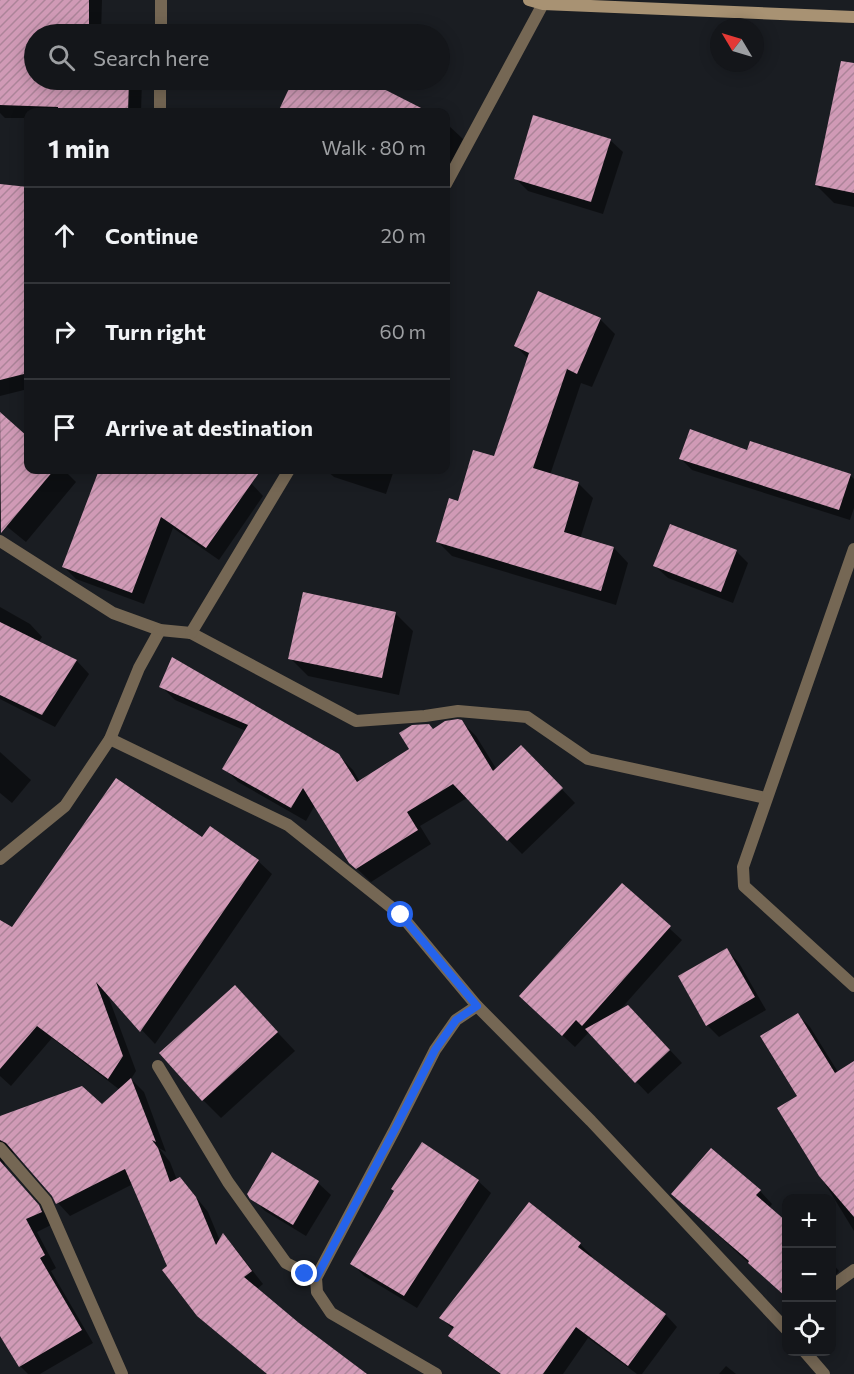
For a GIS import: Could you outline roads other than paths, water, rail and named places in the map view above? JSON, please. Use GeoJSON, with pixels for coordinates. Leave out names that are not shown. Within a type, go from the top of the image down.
{"type":"FeatureCollection","features":[{"type":"Feature","properties":{"kind":"street"},"geometry":{"type":"LineString","coordinates":[[161,0],[161,24]]}},
{"type":"Feature","properties":{"kind":"street"},"geometry":{"type":"LineString","coordinates":[[529,0],[543,4],[854,17]]}},
{"type":"Feature","properties":{"kind":"street"},"geometry":{"type":"LineString","coordinates":[[450,177],[543,4]]}},
{"type":"Feature","properties":{"kind":"street"},"geometry":{"type":"LineString","coordinates":[[160,90],[160,108]]}},
{"type":"Feature","properties":{"kind":"street"},"geometry":{"type":"LineString","coordinates":[[191,633],[287,474]]}},
{"type":"Feature","properties":{"kind":"street"},"geometry":{"type":"LineString","coordinates":[[0,541],[113,613],[160,630],[191,633],[356,721],[458,711],[527,717],[588,759],[766,798]]}},
{"type":"Feature","properties":{"kind":"street"},"geometry":{"type":"LineString","coordinates":[[854,549],[743,867],[744,886],[854,986]]}},
{"type":"Feature","properties":{"kind":"street"},"geometry":{"type":"LineString","coordinates":[[0,859],[65,806],[110,739],[139,668],[160,630]]}},
{"type":"Feature","properties":{"kind":"street"},"geometry":{"type":"LineString","coordinates":[[110,739],[288,825],[401,915],[477,1006],[591,1121],[730,1271],[782,1321]]}},
{"type":"Feature","properties":{"kind":"street"},"geometry":{"type":"LineString","coordinates":[[436,1374],[331,1313],[317,1292],[316,1278],[435,1050],[456,1020],[477,1006]]}},
{"type":"Feature","properties":{"kind":"street"},"geometry":{"type":"LineString","coordinates":[[158,1066],[228,1182],[286,1263],[316,1278]]}},
{"type":"Feature","properties":{"kind":"street"},"geometry":{"type":"LineString","coordinates":[[0,1148],[46,1201],[122,1374]]}},
{"type":"Feature","properties":{"kind":"street"},"geometry":{"type":"LineString","coordinates":[[836,1283],[854,1270]]}},
{"type":"Feature","properties":{"kind":"street"},"geometry":{"type":"LineString","coordinates":[[808,1356],[824,1374]]}}]}
